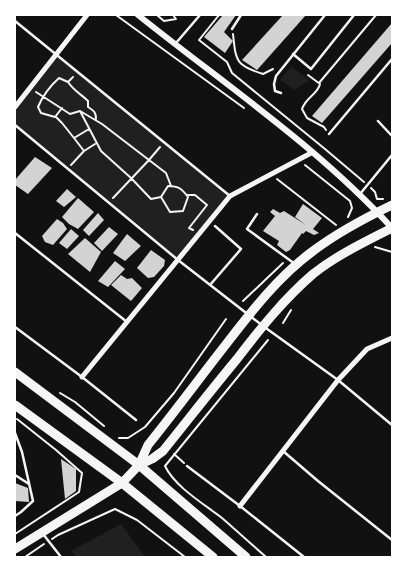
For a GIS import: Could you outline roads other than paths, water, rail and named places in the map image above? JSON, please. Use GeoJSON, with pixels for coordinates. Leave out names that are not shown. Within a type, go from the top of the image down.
{"type":"FeatureCollection","features":[{"type":"Feature","properties":{"kind":"main road"},"geometry":{"type":"LineString","coordinates":[[15,550],[122,484],[139,465],[148,445],[248,314],[272,289],[296,265],[328,240],[392,205]]}},
{"type":"Feature","properties":{"kind":"main road"},"geometry":{"type":"LineString","coordinates":[[139,465],[163,451],[263,326],[314,273],[353,248],[392,228]]}},
{"type":"Feature","properties":{"kind":"main road"},"geometry":{"type":"LineString","coordinates":[[15,372],[139,465],[246,557]]}},
{"type":"Feature","properties":{"kind":"main road"},"geometry":{"type":"LineString","coordinates":[[15,405],[122,484],[213,557]]}},
{"type":"Feature","properties":{"kind":"street"},"geometry":{"type":"LineString","coordinates":[[15,107],[87,15]]}},
{"type":"Feature","properties":{"kind":"street"},"geometry":{"type":"LineString","coordinates":[[138,15],[313,152],[378,212],[392,228]]}},
{"type":"Feature","properties":{"kind":"street"},"geometry":{"type":"LineString","coordinates":[[82,377],[230,196],[313,152]]}},
{"type":"Feature","properties":{"kind":"street"},"geometry":{"type":"LineString","coordinates":[[240,506],[338,380],[367,349],[392,338]]}},
{"type":"Feature","properties":{"kind":"lane"},"geometry":{"type":"LineString","coordinates":[[175,44],[200,15]]}},
{"type":"Feature","properties":{"kind":"lane"},"geometry":{"type":"LineString","coordinates":[[232,29],[241,15]]}},
{"type":"Feature","properties":{"kind":"lane"},"geometry":{"type":"LineString","coordinates":[[281,93],[275,91],[276,76],[325,15]]}},
{"type":"Feature","properties":{"kind":"lane"},"geometry":{"type":"LineString","coordinates":[[293,54],[311,68],[354,15]]}},
{"type":"Feature","properties":{"kind":"lane"},"geometry":{"type":"LineString","coordinates":[[15,21],[230,196]]}},
{"type":"Feature","properties":{"kind":"lane"},"geometry":{"type":"LineString","coordinates":[[329,134],[392,59]]}},
{"type":"Feature","properties":{"kind":"lane"},"geometry":{"type":"LineString","coordinates":[[378,121],[392,136]]}},
{"type":"Feature","properties":{"kind":"lane"},"geometry":{"type":"LineString","coordinates":[[15,125],[178,260],[263,326],[338,380],[392,425]]}},
{"type":"Feature","properties":{"kind":"lane"},"geometry":{"type":"LineString","coordinates":[[360,196],[392,155]]}},
{"type":"Feature","properties":{"kind":"lane"},"geometry":{"type":"LineString","coordinates":[[257,214],[247,229],[296,265]]}},
{"type":"Feature","properties":{"kind":"lane"},"geometry":{"type":"LineString","coordinates":[[210,285],[241,248],[215,226]]}},
{"type":"Feature","properties":{"kind":"lane"},"geometry":{"type":"LineString","coordinates":[[15,233],[127,322]]}},
{"type":"Feature","properties":{"kind":"lane"},"geometry":{"type":"LineString","coordinates":[[15,327],[136,420]]}},
{"type":"Feature","properties":{"kind":"lane"},"geometry":{"type":"LineString","coordinates":[[15,433],[22,452],[33,501],[15,516]]}},
{"type":"Feature","properties":{"kind":"lane"},"geometry":{"type":"LineString","coordinates":[[283,451],[392,540]]}},
{"type":"Feature","properties":{"kind":"lane"},"geometry":{"type":"LineString","coordinates":[[187,466],[304,557]]}},
{"type":"Feature","properties":{"kind":"lane"},"geometry":{"type":"LineString","coordinates":[[15,475],[29,484]]}},
{"type":"Feature","properties":{"kind":"lane"},"geometry":{"type":"LineString","coordinates":[[42,533],[61,557]]}}]}
